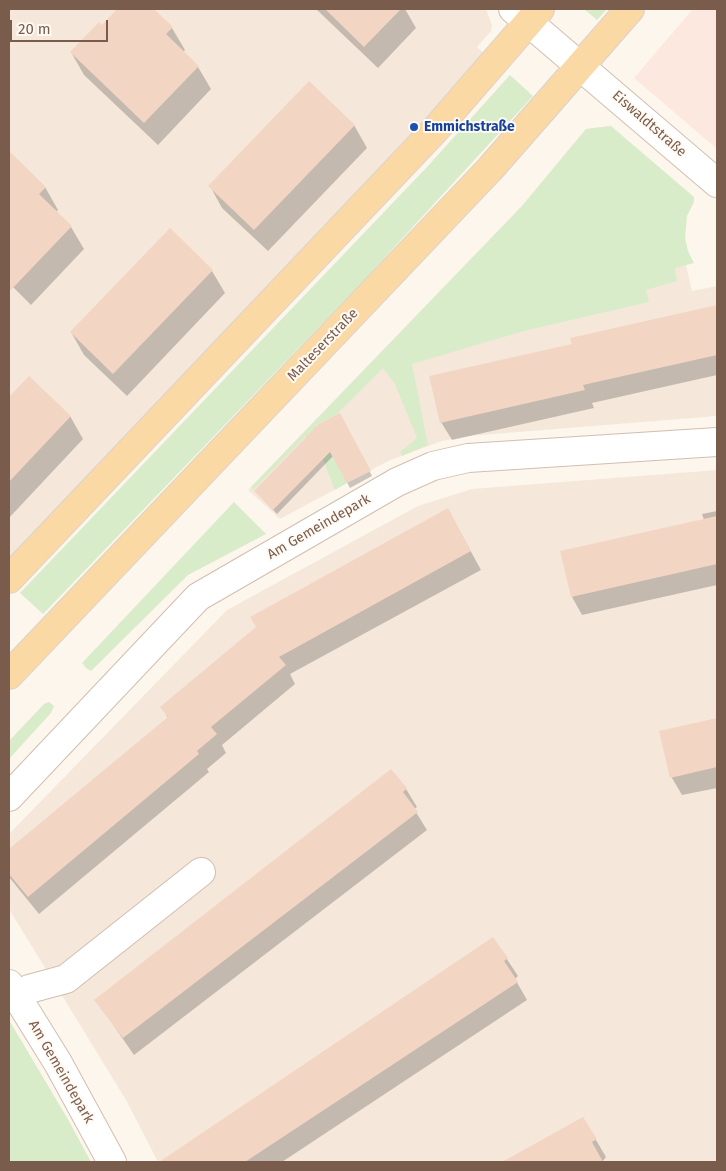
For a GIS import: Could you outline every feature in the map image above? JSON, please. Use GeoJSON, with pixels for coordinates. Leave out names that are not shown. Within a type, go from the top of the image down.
{"type":"FeatureCollection","features":[{"type":"Feature","properties":{"kind":"main road","name":"Malteserstraße"},"geometry":{"type":"LineString","coordinates":[[11,667],[490,169],[630,9]]}},
{"type":"Feature","properties":{"kind":"main road"},"geometry":{"type":"LineString","coordinates":[[9,579],[435,130],[527,13]]}},
{"type":"Feature","properties":{"kind":"street"},"geometry":{"type":"LineString","coordinates":[[527,13],[580,66]]}},
{"type":"Feature","properties":{"kind":"street","name":"Eiswaldtstraße"},"geometry":{"type":"LineString","coordinates":[[580,66],[717,183]]}},
{"type":"Feature","properties":{"kind":"street","name":"Am Gemeindepark"},"geometry":{"type":"LineString","coordinates":[[9,797],[198,597],[397,482],[433,466],[468,458],[717,442]]}},
{"type":"Feature","properties":{"kind":"street"},"geometry":{"type":"LineString","coordinates":[[13,990],[29,989],[66,979],[201,872]]}},
{"type":"Feature","properties":{"kind":"street","name":"Am Gemeindepark"},"geometry":{"type":"LineString","coordinates":[[13,990],[58,1063],[112,1162]]}},
{"type":"Feature","properties":{"kind":"shaded area"},"geometry":{"type":"Polygon","coordinates":[[[9,9],[486,9],[492,25],[491,31],[477,47],[485,54],[427,120],[9,558],[9,9]]]}},
{"type":"Feature","properties":{"kind":"shaded area"},"geometry":{"type":"Polygon","coordinates":[[[693,9],[717,9],[717,149],[634,78],[693,9]]]}},
{"type":"Feature","properties":{"kind":"shaded area"},"geometry":{"type":"Polygon","coordinates":[[[611,126],[674,215],[692,291],[717,286],[717,416],[469,436],[442,441],[388,461],[280,519],[248,490],[522,206],[586,129],[611,126]]]}},
{"type":"Feature","properties":{"kind":"shaded area"},"geometry":{"type":"Polygon","coordinates":[[[717,470],[717,1162],[158,1162],[126,1100],[9,909],[9,834],[227,610],[418,506],[472,489],[717,470]]]}},
{"type":"Feature","properties":{"kind":"green space"},"geometry":{"type":"Polygon","coordinates":[[[584,9],[607,9],[597,20],[584,9]]]}},
{"type":"Feature","properties":{"kind":"green space"},"geometry":{"type":"Polygon","coordinates":[[[510,75],[533,96],[366,278],[43,614],[20,593],[427,167],[510,75]]]}},
{"type":"Feature","properties":{"kind":"green space"},"geometry":{"type":"Polygon","coordinates":[[[611,126],[694,197],[694,202],[687,216],[685,238],[688,251],[694,263],[675,268],[677,281],[646,290],[649,302],[524,331],[412,364],[428,445],[402,456],[400,452],[417,438],[395,384],[383,368],[336,415],[316,425],[347,483],[335,490],[322,457],[305,437],[253,490],[251,487],[522,206],[586,129],[611,126]]]}},
{"type":"Feature","properties":{"kind":"green space"},"geometry":{"type":"Polygon","coordinates":[[[234,502],[266,534],[188,575],[91,671],[86,668],[82,663],[234,502]]]}},
{"type":"Feature","properties":{"kind":"green space"},"geometry":{"type":"Polygon","coordinates":[[[49,702],[54,706],[51,713],[9,759],[9,741],[44,704],[49,702]]]}},
{"type":"Feature","properties":{"kind":"green space"},"geometry":{"type":"Polygon","coordinates":[[[9,1020],[69,1121],[91,1162],[9,1162],[9,1020]]]}},
{"type":"Feature","properties":{"kind":"building"},"geometry":{"type":"Polygon","coordinates":[[[117,9],[154,9],[173,27],[166,34],[199,66],[144,123],[70,52],[99,22],[102,25],[117,9]]]}},
{"type":"Feature","properties":{"kind":"building"},"geometry":{"type":"Polygon","coordinates":[[[325,9],[401,9],[364,47],[325,9]]]}},
{"type":"Feature","properties":{"kind":"building"},"geometry":{"type":"Polygon","coordinates":[[[309,81],[355,125],[254,230],[208,186],[309,81]]]}},
{"type":"Feature","properties":{"kind":"building"},"geometry":{"type":"Polygon","coordinates":[[[9,151],[46,187],[39,194],[72,226],[9,292],[9,151]]]}},
{"type":"Feature","properties":{"kind":"building"},"geometry":{"type":"Polygon","coordinates":[[[170,228],[213,270],[113,374],[70,332],[170,228]]]}},
{"type":"Feature","properties":{"kind":"building"},"geometry":{"type":"Polygon","coordinates":[[[717,305],[717,355],[583,385],[585,390],[440,423],[429,376],[572,344],[570,338],[717,305]]]}},
{"type":"Feature","properties":{"kind":"building"},"geometry":{"type":"Polygon","coordinates":[[[29,376],[71,416],[9,482],[9,397],[29,376]]]}},
{"type":"Feature","properties":{"kind":"building"},"geometry":{"type":"Polygon","coordinates":[[[340,413],[371,471],[347,483],[330,452],[273,510],[254,491],[319,424],[340,413]]]}},
{"type":"Feature","properties":{"kind":"building"},"geometry":{"type":"Polygon","coordinates":[[[448,508],[471,551],[279,657],[286,665],[211,727],[217,734],[197,751],[199,754],[28,897],[9,874],[9,849],[168,717],[160,707],[256,627],[250,617],[448,508]]]}},
{"type":"Feature","properties":{"kind":"building"},"geometry":{"type":"Polygon","coordinates":[[[717,516],[717,564],[571,597],[560,551],[717,516]]]}},
{"type":"Feature","properties":{"kind":"building"},"geometry":{"type":"Polygon","coordinates":[[[717,718],[717,767],[670,778],[659,731],[717,718]]]}},
{"type":"Feature","properties":{"kind":"building"},"geometry":{"type":"Polygon","coordinates":[[[391,769],[407,788],[403,792],[418,812],[123,1038],[94,1000],[391,769]]]}},
{"type":"Feature","properties":{"kind":"building"},"geometry":{"type":"Polygon","coordinates":[[[493,937],[508,958],[504,961],[518,982],[245,1162],[159,1162],[493,937]]]}},
{"type":"Feature","properties":{"kind":"building"},"geometry":{"type":"Polygon","coordinates":[[[583,1117],[597,1139],[592,1142],[603,1162],[502,1162],[583,1117]]]}},
{"type":"Feature","properties":{"kind":"place","name":"Emmichstraße"},"geometry":{"type":"Point","coordinates":[414,127]}}]}
